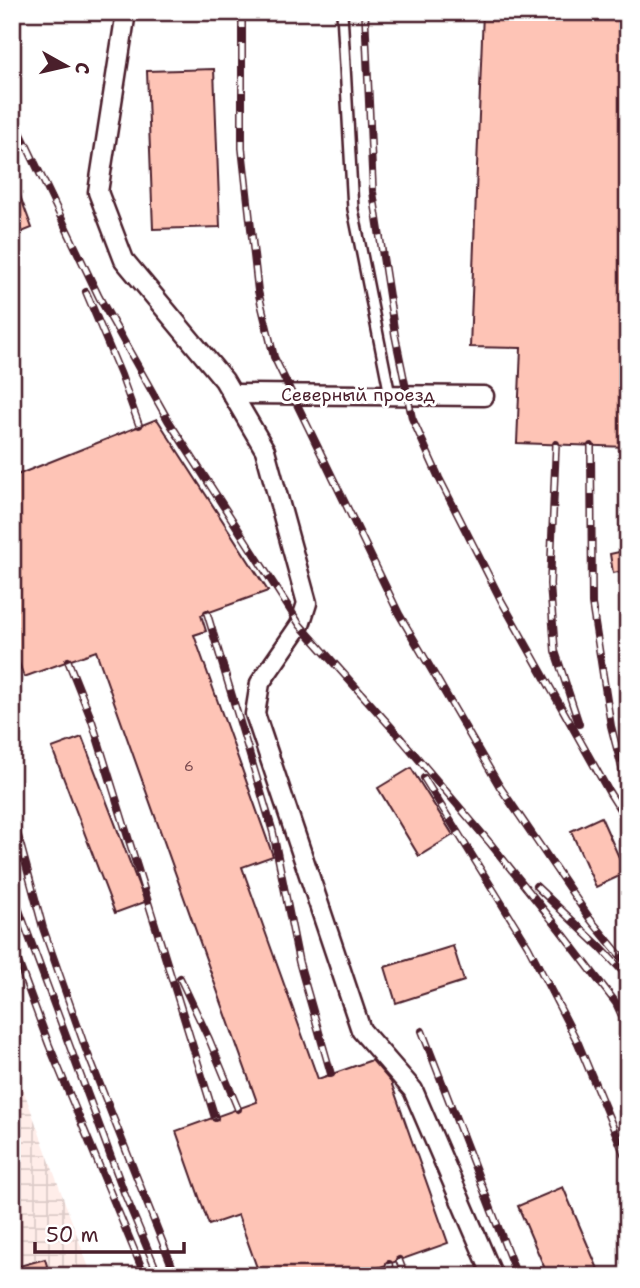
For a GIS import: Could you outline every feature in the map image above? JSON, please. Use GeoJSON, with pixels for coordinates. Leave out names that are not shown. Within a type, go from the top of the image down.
{"type":"FeatureCollection","features":[{"type":"Feature","properties":{"kind":"street"},"geometry":{"type":"LineString","coordinates":[[127,12],[97,192],[124,260],[224,380],[265,450],[307,603],[300,625],[260,683],[255,714],[360,1030],[414,1090],[493,1276]]}},
{"type":"Feature","properties":{"kind":"street","name":"Северный проезд"},"geometry":{"type":"LineString","coordinates":[[232,394],[484,396]]}},
{"type":"Feature","properties":{"kind":"lane"},"geometry":{"type":"LineString","coordinates":[[342,12],[353,209],[390,395]]}},
{"type":"Feature","properties":{"kind":"shaded area"},"geometry":{"type":"Polygon","coordinates":[[[12,1059],[92,1276],[12,1276],[12,1059]]]}},
{"type":"Feature","properties":{"kind":"building"},"geometry":{"type":"Polygon","coordinates":[[[483,12],[628,12],[627,447],[517,443],[521,348],[470,347],[483,12]]]}},
{"type":"Feature","properties":{"kind":"building"},"geometry":{"type":"Polygon","coordinates":[[[214,69],[220,227],[153,229],[147,71],[214,69]]]}},
{"type":"Feature","properties":{"kind":"building"},"geometry":{"type":"Polygon","coordinates":[[[12,180],[32,228],[17,234],[12,222],[12,180]]]}},
{"type":"Feature","properties":{"kind":"building"},"geometry":{"type":"Polygon","coordinates":[[[157,419],[268,591],[201,615],[206,631],[194,635],[273,856],[242,867],[318,1079],[372,1060],[391,1082],[448,1243],[355,1276],[260,1276],[238,1215],[209,1225],[176,1131],[257,1102],[96,651],[24,677],[12,643],[12,477],[157,419]]]}},
{"type":"Feature","properties":{"kind":"building"},"geometry":{"type":"Polygon","coordinates":[[[628,550],[628,570],[613,573],[610,554],[628,550]]]}},
{"type":"Feature","properties":{"kind":"building"},"geometry":{"type":"Polygon","coordinates":[[[82,737],[145,902],[115,913],[52,748],[82,737]]]}},
{"type":"Feature","properties":{"kind":"building"},"geometry":{"type":"Polygon","coordinates":[[[411,768],[453,835],[419,856],[378,788],[411,768]]]}},
{"type":"Feature","properties":{"kind":"building"},"geometry":{"type":"Polygon","coordinates":[[[601,817],[626,873],[596,887],[571,831],[601,817]]]}},
{"type":"Feature","properties":{"kind":"building"},"geometry":{"type":"Polygon","coordinates":[[[453,946],[464,981],[396,1003],[385,967],[453,946]]]}},
{"type":"Feature","properties":{"kind":"building"},"geometry":{"type":"Polygon","coordinates":[[[563,1187],[598,1269],[582,1276],[548,1276],[518,1206],[563,1187]]]}},
{"type":"Feature","properties":{"kind":"building"},"geometry":{"type":"Polygon","coordinates":[[[45,1259],[50,1276],[12,1276],[12,1268],[45,1259]]]}},
{"type":"Feature","properties":{"kind":"railway"},"geometry":{"type":"LineString","coordinates":[[242,12],[242,148],[258,291],[274,357],[399,614],[500,787],[590,919],[628,965]]}},
{"type":"Feature","properties":{"kind":"railway"},"geometry":{"type":"LineString","coordinates":[[365,12],[373,192],[395,335],[412,418],[439,478],[501,600],[628,822]]}},
{"type":"Feature","properties":{"kind":"railway"},"geometry":{"type":"LineString","coordinates":[[12,115],[99,297],[168,420],[300,625],[490,843],[616,1003],[628,1029]]}},
{"type":"Feature","properties":{"kind":"railway"},"geometry":{"type":"LineString","coordinates":[[86,292],[139,425]]}},
{"type":"Feature","properties":{"kind":"railway"},"geometry":{"type":"LineString","coordinates":[[556,444],[550,584],[555,651],[579,724]]}},
{"type":"Feature","properties":{"kind":"railway"},"geometry":{"type":"LineString","coordinates":[[591,446],[592,604],[611,726],[628,791]]}},
{"type":"Feature","properties":{"kind":"railway"},"geometry":{"type":"LineString","coordinates":[[207,613],[273,832],[299,962],[331,1074]]}},
{"type":"Feature","properties":{"kind":"railway"},"geometry":{"type":"LineString","coordinates":[[68,661],[92,721],[215,1118]]}},
{"type":"Feature","properties":{"kind":"railway"},"geometry":{"type":"LineString","coordinates":[[424,778],[528,946],[578,1043],[628,1163]]}},
{"type":"Feature","properties":{"kind":"railway"},"geometry":{"type":"LineString","coordinates":[[12,813],[43,928],[85,1047],[176,1276]]}},
{"type":"Feature","properties":{"kind":"railway"},"geometry":{"type":"LineString","coordinates":[[536,886],[628,977]]}},
{"type":"Feature","properties":{"kind":"railway"},"geometry":{"type":"LineString","coordinates":[[12,891],[125,1195],[159,1276]]}},
{"type":"Feature","properties":{"kind":"railway"},"geometry":{"type":"LineString","coordinates":[[12,945],[49,1045],[145,1276]]}},
{"type":"Feature","properties":{"kind":"railway"},"geometry":{"type":"LineString","coordinates":[[180,978],[238,1109]]}},
{"type":"Feature","properties":{"kind":"railway"},"geometry":{"type":"LineString","coordinates":[[422,1031],[517,1276]]}},
{"type":"Feature","properties":{"kind":"railway"},"geometry":{"type":"LineString","coordinates":[[399,1260],[405,1276]]}},
{"type":"Feature","properties":{"kind":"railway"},"geometry":{"type":"LineString","coordinates":[[389,1264],[391,1276]]}}]}
